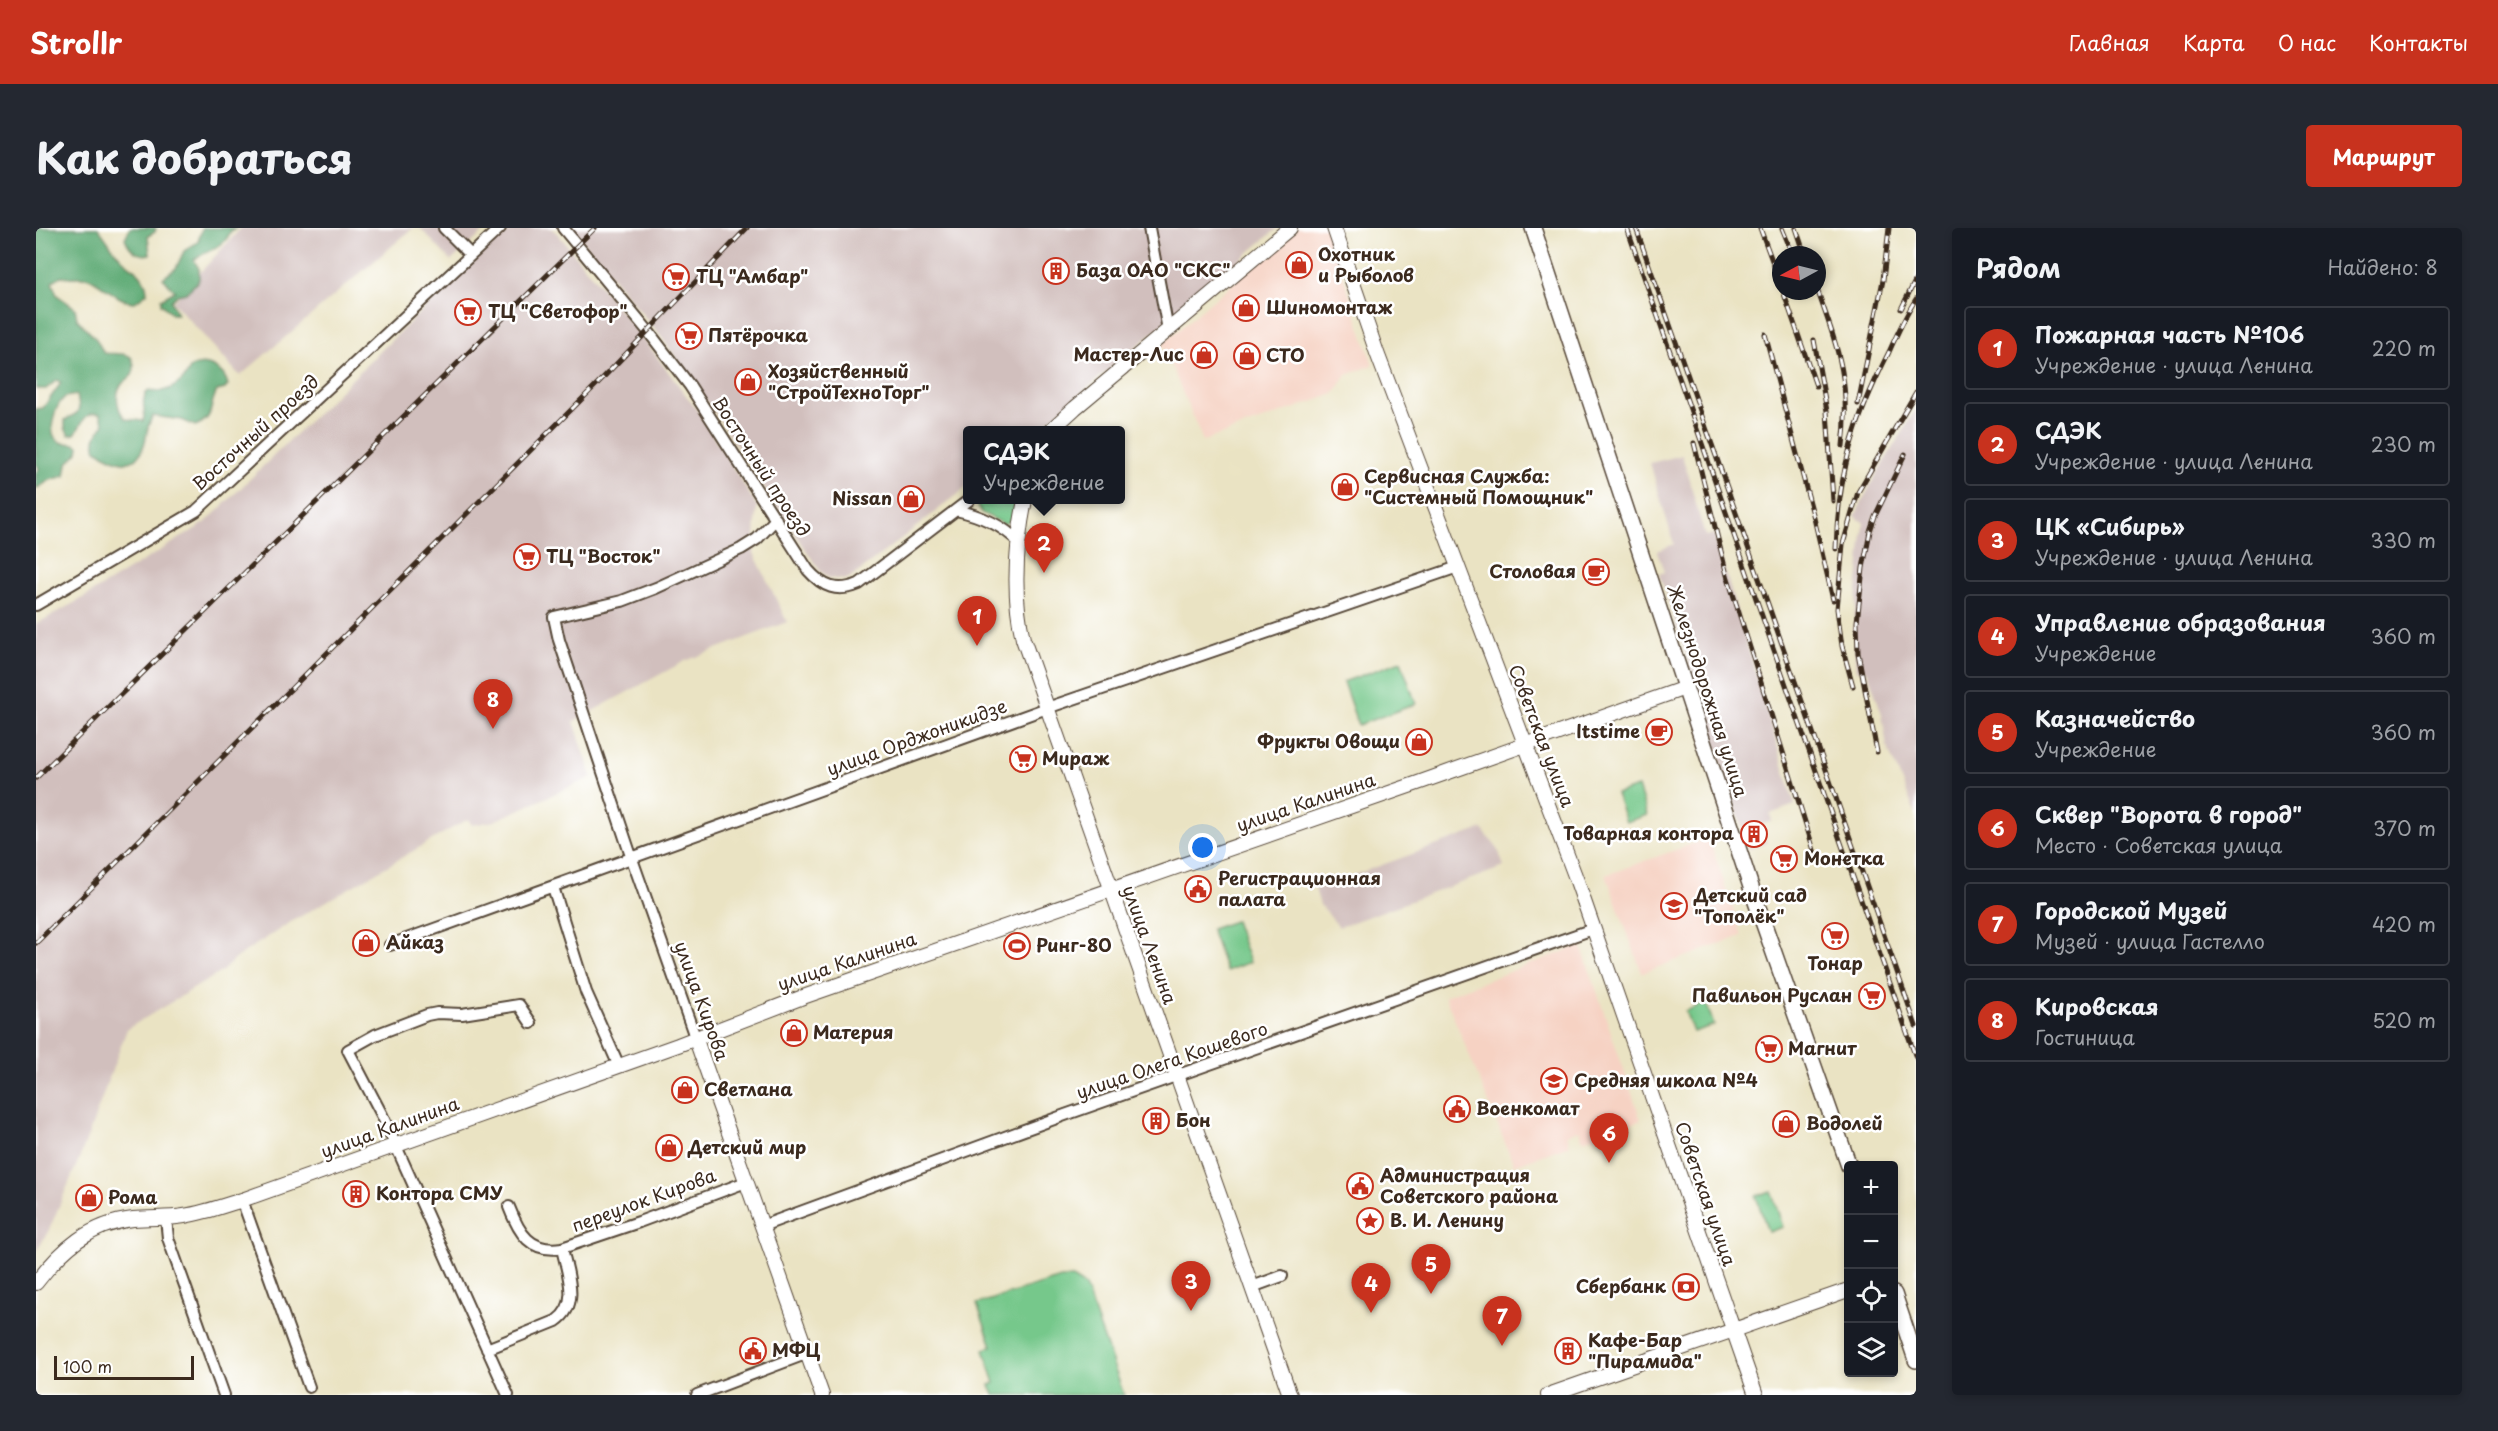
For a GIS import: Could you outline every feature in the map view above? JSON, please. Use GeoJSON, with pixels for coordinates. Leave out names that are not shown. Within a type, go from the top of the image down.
{"type":"FeatureCollection","features":[{"type":"Feature","properties":{"kind":"main road","name":"Железнодорожная улица"},"geometry":{"type":"LineString","coordinates":[[1533,228],[1755,900],[1847,1161]]}},
{"type":"Feature","properties":{"kind":"main road"},"geometry":{"type":"LineString","coordinates":[[1898,1308],[1916,1360]]}},
{"type":"Feature","properties":{"kind":"street"},"geometry":{"type":"LineString","coordinates":[[444,228],[470,254]]}},
{"type":"Feature","properties":{"kind":"street","name":"Восточный проезд"},"geometry":{"type":"LineString","coordinates":[[36,605],[196,511],[500,228]]}},
{"type":"Feature","properties":{"kind":"street","name":"Восточный проезд"},"geometry":{"type":"LineString","coordinates":[[563,228],[648,331],[684,379],[817,580],[825,586],[842,589],[859,584],[964,504]]}},
{"type":"Feature","properties":{"kind":"street"},"geometry":{"type":"LineString","coordinates":[[1149,228],[1168,330]]}},
{"type":"Feature","properties":{"kind":"street"},"geometry":{"type":"LineString","coordinates":[[1055,426],[1290,228]]}},
{"type":"Feature","properties":{"kind":"street","name":"Советская улица"},"geometry":{"type":"LineString","coordinates":[[1334,228],[1370,333],[1593,929],[1756,1395]]}},
{"type":"Feature","properties":{"kind":"street","name":"улица Ленина"},"geometry":{"type":"LineString","coordinates":[[1024,504],[1018,542],[1016,587],[1023,639],[1290,1395]]}},
{"type":"Feature","properties":{"kind":"street"},"geometry":{"type":"LineString","coordinates":[[956,510],[978,516],[1000,527],[1018,542]]}},
{"type":"Feature","properties":{"kind":"street","name":"улица Кирова"},"geometry":{"type":"LineString","coordinates":[[776,519],[750,544],[656,588],[622,601],[554,617],[559,640],[632,860],[822,1395]]}},
{"type":"Feature","properties":{"kind":"street","name":"улица Орджоникидзе"},"geometry":{"type":"LineString","coordinates":[[390,945],[632,860],[1047,708],[1458,567]]}},
{"type":"Feature","properties":{"kind":"street","name":"улица Калинина"},"geometry":{"type":"LineString","coordinates":[[36,1282],[66,1248],[86,1233],[119,1221],[207,1212],[619,1066],[803,997],[1685,688]]}},
{"type":"Feature","properties":{"kind":"street"},"geometry":{"type":"LineString","coordinates":[[553,886],[586,992],[619,1066]]}},
{"type":"Feature","properties":{"kind":"street","name":"улица Олега Кошевого"},"geometry":{"type":"LineString","coordinates":[[762,1226],[1593,929]]}},
{"type":"Feature","properties":{"kind":"street"},"geometry":{"type":"LineString","coordinates":[[508,1395],[366,1081],[348,1050],[375,1035],[437,1013],[462,1014],[519,1005],[531,1023]]}},
{"type":"Feature","properties":{"kind":"street","name":"переулок Кирова"},"geometry":{"type":"LineString","coordinates":[[488,1349],[556,1322],[565,1315],[572,1296],[562,1248],[746,1182]]}},
{"type":"Feature","properties":{"kind":"street"},"geometry":{"type":"LineString","coordinates":[[242,1200],[309,1387]]}},
{"type":"Feature","properties":{"kind":"street"},"geometry":{"type":"LineString","coordinates":[[508,1207],[519,1228],[533,1245],[543,1249],[562,1248]]}},
{"type":"Feature","properties":{"kind":"street"},"geometry":{"type":"LineString","coordinates":[[165,1218],[168,1238],[224,1395]]}},
{"type":"Feature","properties":{"kind":"street"},"geometry":{"type":"LineString","coordinates":[[1252,1287],[1282,1276]]}},
{"type":"Feature","properties":{"kind":"street"},"geometry":{"type":"LineString","coordinates":[[1548,1395],[1844,1291]]}},
{"type":"Feature","properties":{"kind":"street"},"geometry":{"type":"LineString","coordinates":[[697,1395],[807,1353]]}},
{"type":"Feature","properties":{"kind":"shaded area"},"geometry":{"type":"Polygon","coordinates":[[[241,228],[413,228],[240,376],[173,302],[241,228]]]}},
{"type":"Feature","properties":{"kind":"shaded area"},"geometry":{"type":"Polygon","coordinates":[[[420,228],[488,228],[451,261],[420,228]]]}},
{"type":"Feature","properties":{"kind":"shaded area"},"geometry":{"type":"Polygon","coordinates":[[[515,228],[551,228],[558,234],[646,342],[697,410],[757,506],[754,553],[787,622],[685,661],[574,721],[592,777],[494,821],[472,825],[468,819],[291,922],[237,957],[221,972],[127,1029],[84,1147],[49,1230],[36,1252],[36,624],[205,523],[452,281],[493,243],[515,228]]]}},
{"type":"Feature","properties":{"kind":"shaded area"},"geometry":{"type":"Polygon","coordinates":[[[572,228],[1278,228],[1042,426],[963,426],[963,490],[852,577],[844,580],[829,578],[820,571],[662,338],[572,228]]]}},
{"type":"Feature","properties":{"kind":"shaded area"},"geometry":{"type":"Polygon","coordinates":[[[1297,228],[1327,228],[1373,365],[1347,375],[1334,394],[1203,441],[1162,344],[1297,228]]]}},
{"type":"Feature","properties":{"kind":"shaded area"},"geometry":{"type":"Polygon","coordinates":[[[1916,409],[1916,815],[1887,747],[1882,714],[1867,670],[1856,671],[1853,629],[1864,523],[1855,516],[1873,480],[1916,409]]]}},
{"type":"Feature","properties":{"kind":"shaded area"},"geometry":{"type":"Polygon","coordinates":[[[1682,455],[1705,536],[1714,534],[1795,805],[1770,814],[1772,821],[1761,825],[1767,843],[1749,849],[1694,682],[1691,683],[1688,676],[1692,674],[1659,574],[1664,572],[1657,551],[1674,544],[1650,463],[1682,455]]]}},
{"type":"Feature","properties":{"kind":"shaded area"},"geometry":{"type":"Polygon","coordinates":[[[1482,829],[1498,849],[1504,867],[1339,927],[1320,905],[1315,889],[1482,829]]]}},
{"type":"Feature","properties":{"kind":"shaded area","name":"Детский сад \"Тополёк\""},"geometry":{"type":"Polygon","coordinates":[[[1709,838],[1742,936],[1642,973],[1606,875],[1709,838]]]}},
{"type":"Feature","properties":{"kind":"shaded area","name":"Средняя школа №4"},"geometry":{"type":"Polygon","coordinates":[[[1581,945],[1641,1120],[1583,1140],[1579,1130],[1567,1134],[1570,1145],[1514,1165],[1445,996],[1581,945]]]}},
{"type":"Feature","properties":{"kind":"green space"},"geometry":{"type":"Polygon","coordinates":[[[36,228],[98,228],[122,259],[139,273],[144,281],[147,293],[135,302],[122,299],[86,277],[61,276],[52,282],[57,295],[75,308],[77,319],[96,339],[104,353],[125,354],[132,358],[133,373],[121,385],[117,398],[119,408],[126,419],[143,421],[144,398],[148,391],[162,391],[174,386],[184,378],[191,367],[197,365],[214,367],[223,374],[228,385],[225,389],[217,391],[209,415],[202,423],[195,426],[182,420],[153,416],[142,450],[132,461],[126,462],[96,450],[95,439],[104,424],[100,414],[87,416],[75,434],[69,435],[65,428],[65,420],[77,413],[79,408],[77,395],[65,397],[55,413],[53,433],[60,442],[79,446],[78,452],[67,464],[65,476],[50,480],[36,489],[36,473],[39,468],[36,464],[36,409],[43,408],[61,383],[57,380],[46,389],[36,389],[36,228]]]}},
{"type":"Feature","properties":{"kind":"green space"},"geometry":{"type":"Polygon","coordinates":[[[130,228],[156,228],[155,232],[148,236],[150,254],[137,253],[129,246],[125,238],[130,228]]]}},
{"type":"Feature","properties":{"kind":"green space"},"geometry":{"type":"Polygon","coordinates":[[[202,228],[236,228],[230,232],[224,242],[194,260],[199,269],[199,280],[186,293],[177,295],[171,301],[177,314],[172,314],[161,304],[161,299],[175,291],[163,278],[176,268],[184,251],[198,242],[202,228]]]}},
{"type":"Feature","properties":{"kind":"green space"},"geometry":{"type":"Polygon","coordinates":[[[977,504],[1016,504],[1013,519],[1004,524],[982,513],[977,504]]]}},
{"type":"Feature","properties":{"kind":"green space"},"geometry":{"type":"Polygon","coordinates":[[[1401,661],[1416,704],[1358,725],[1343,682],[1401,661]]]}},
{"type":"Feature","properties":{"kind":"green space"},"geometry":{"type":"Polygon","coordinates":[[[1638,787],[1647,815],[1626,822],[1616,794],[1638,787]]]}},
{"type":"Feature","properties":{"kind":"green space"},"geometry":{"type":"Polygon","coordinates":[[[1235,921],[1250,962],[1226,971],[1211,929],[1235,921]]]}},
{"type":"Feature","properties":{"kind":"green space"},"geometry":{"type":"Polygon","coordinates":[[[1706,1003],[1714,1025],[1693,1032],[1685,1011],[1706,1003]]]}},
{"type":"Feature","properties":{"kind":"green space"},"geometry":{"type":"Polygon","coordinates":[[[1771,1191],[1783,1227],[1768,1232],[1756,1196],[1771,1191]]]}},
{"type":"Feature","properties":{"kind":"green space"},"geometry":{"type":"Polygon","coordinates":[[[1061,1278],[1072,1278],[1085,1286],[1124,1395],[994,1395],[990,1385],[995,1383],[984,1350],[992,1346],[977,1304],[1061,1278]]]}},
{"type":"Feature","properties":{"kind":"railway"},"geometry":{"type":"LineString","coordinates":[[36,778],[595,228]]}},
{"type":"Feature","properties":{"kind":"railway"},"geometry":{"type":"LineString","coordinates":[[36,943],[598,383],[747,228]]}},
{"type":"Feature","properties":{"kind":"railway"},"geometry":{"type":"LineString","coordinates":[[1627,228],[1916,1058]]}},
{"type":"Feature","properties":{"kind":"railway"},"geometry":{"type":"LineString","coordinates":[[1636,228],[1916,1026]]}},
{"type":"Feature","properties":{"kind":"railway"},"geometry":{"type":"LineString","coordinates":[[1760,228],[1772,261]]}},
{"type":"Feature","properties":{"kind":"railway"},"geometry":{"type":"LineString","coordinates":[[1782,228],[1789,246]]}},
{"type":"Feature","properties":{"kind":"railway"},"geometry":{"type":"LineString","coordinates":[[1796,228],[1802,246]]}},
{"type":"Feature","properties":{"kind":"railway"},"geometry":{"type":"LineString","coordinates":[[1858,404],[1883,280],[1889,228]]}},
{"type":"Feature","properties":{"kind":"railway"},"geometry":{"type":"LineString","coordinates":[[1901,309],[1916,279]]}},
{"type":"Feature","properties":{"kind":"railway"},"geometry":{"type":"LineString","coordinates":[[1836,549],[1837,521],[1844,471],[1857,424],[1901,325],[1916,299]]}},
{"type":"Feature","properties":{"kind":"railway"},"geometry":{"type":"LineString","coordinates":[[1786,300],[1816,386]]}},
{"type":"Feature","properties":{"kind":"railway"},"geometry":{"type":"LineString","coordinates":[[1821,300],[1837,348],[1844,384],[1843,446]]}},
{"type":"Feature","properties":{"kind":"railway"},"geometry":{"type":"LineString","coordinates":[[1765,334],[1814,518],[1833,600]]}},
{"type":"Feature","properties":{"kind":"railway"},"geometry":{"type":"LineString","coordinates":[[1814,340],[1827,411],[1833,501]]}},
{"type":"Feature","properties":{"kind":"railway"},"geometry":{"type":"LineString","coordinates":[[1853,686],[1842,646],[1837,609],[1843,544],[1858,492],[1916,392]]}},
{"type":"Feature","properties":{"kind":"railway"},"geometry":{"type":"LineString","coordinates":[[1694,443],[1727,575],[1818,863]]}},
{"type":"Feature","properties":{"kind":"railway"},"geometry":{"type":"LineString","coordinates":[[1877,752],[1858,653],[1857,622],[1870,531],[1905,454]]}},
{"type":"Feature","properties":{"kind":"place","name":"Охотник и Рыболов"},"geometry":{"type":"Point","coordinates":[1299,265]}},
{"type":"Feature","properties":{"kind":"place","name":"База ОАО \"СКС\""},"geometry":{"type":"Point","coordinates":[1056,271]}},
{"type":"Feature","properties":{"kind":"place","name":"ТЦ \"Амбар\""},"geometry":{"type":"Point","coordinates":[676,277]}},
{"type":"Feature","properties":{"kind":"place","name":"Шиномонтаж"},"geometry":{"type":"Point","coordinates":[1246,308]}},
{"type":"Feature","properties":{"kind":"place","name":"ТЦ \"Светофор\""},"geometry":{"type":"Point","coordinates":[468,312]}},
{"type":"Feature","properties":{"kind":"place","name":"Пятёрочка"},"geometry":{"type":"Point","coordinates":[689,336]}},
{"type":"Feature","properties":{"kind":"place","name":"Мастер-Лис"},"geometry":{"type":"Point","coordinates":[1204,355]}},
{"type":"Feature","properties":{"kind":"place","name":"СТО"},"geometry":{"type":"Point","coordinates":[1247,356]}},
{"type":"Feature","properties":{"kind":"place","name":"Хозяйственный \"СтройТехноТорг\""},"geometry":{"type":"Point","coordinates":[748,382]}},
{"type":"Feature","properties":{"kind":"place","name":"Сервисная Служба: \"Системный Помощник\""},"geometry":{"type":"Point","coordinates":[1345,487]}},
{"type":"Feature","properties":{"kind":"place","name":"Nissan"},"geometry":{"type":"Point","coordinates":[911,499]}},
{"type":"Feature","properties":{"kind":"place","name":"ТЦ \"Восток\""},"geometry":{"type":"Point","coordinates":[527,557]}},
{"type":"Feature","properties":{"kind":"place","name":"Столовая"},"geometry":{"type":"Point","coordinates":[1596,572]}},
{"type":"Feature","properties":{"kind":"place","name":"СДЭК"},"geometry":{"type":"Point","coordinates":[1044,573]}},
{"type":"Feature","properties":{"kind":"place","name":"Пожарная часть №106"},"geometry":{"type":"Point","coordinates":[977,646]}},
{"type":"Feature","properties":{"kind":"place","name":"Кировская"},"geometry":{"type":"Point","coordinates":[493,729]}},
{"type":"Feature","properties":{"kind":"place","name":"Itstime"},"geometry":{"type":"Point","coordinates":[1659,732]}},
{"type":"Feature","properties":{"kind":"place","name":"Фрукты Овощи"},"geometry":{"type":"Point","coordinates":[1419,742]}},
{"type":"Feature","properties":{"kind":"place","name":"Мираж"},"geometry":{"type":"Point","coordinates":[1023,759]}},
{"type":"Feature","properties":{"kind":"place","name":"Товарная контора"},"geometry":{"type":"Point","coordinates":[1754,834]}},
{"type":"Feature","properties":{"kind":"place","name":"Монетка"},"geometry":{"type":"Point","coordinates":[1784,859]}},
{"type":"Feature","properties":{"kind":"place","name":"Регистрационная палата"},"geometry":{"type":"Point","coordinates":[1198,889]}},
{"type":"Feature","properties":{"kind":"place","name":"Детский сад \"Тополёк\""},"geometry":{"type":"Point","coordinates":[1674,906]}},
{"type":"Feature","properties":{"kind":"place","name":"Тонар"},"geometry":{"type":"Point","coordinates":[1835,936]}},
{"type":"Feature","properties":{"kind":"place","name":"Айказ"},"geometry":{"type":"Point","coordinates":[366,943]}},
{"type":"Feature","properties":{"kind":"place","name":"Ринг-80"},"geometry":{"type":"Point","coordinates":[1017,946]}},
{"type":"Feature","properties":{"kind":"place","name":"Павильон Руслан"},"geometry":{"type":"Point","coordinates":[1872,996]}},
{"type":"Feature","properties":{"kind":"place","name":"Материя"},"geometry":{"type":"Point","coordinates":[794,1033]}},
{"type":"Feature","properties":{"kind":"place","name":"Магнит"},"geometry":{"type":"Point","coordinates":[1769,1049]}},
{"type":"Feature","properties":{"kind":"place","name":"Средняя школа №4"},"geometry":{"type":"Point","coordinates":[1554,1081]}},
{"type":"Feature","properties":{"kind":"place","name":"Светлана"},"geometry":{"type":"Point","coordinates":[685,1090]}},
{"type":"Feature","properties":{"kind":"place","name":"Военкомат"},"geometry":{"type":"Point","coordinates":[1457,1109]}},
{"type":"Feature","properties":{"kind":"place","name":"Бон"},"geometry":{"type":"Point","coordinates":[1156,1121]}},
{"type":"Feature","properties":{"kind":"place","name":"Водолей"},"geometry":{"type":"Point","coordinates":[1786,1124]}},
{"type":"Feature","properties":{"kind":"place","name":"Детский мир"},"geometry":{"type":"Point","coordinates":[669,1148]}},
{"type":"Feature","properties":{"kind":"place","name":"Сквер \"Ворота в город\""},"geometry":{"type":"Point","coordinates":[1609,1163]}},
{"type":"Feature","properties":{"kind":"place","name":"Администрация Советского района"},"geometry":{"type":"Point","coordinates":[1360,1186]}},
{"type":"Feature","properties":{"kind":"place","name":"Контора СМУ"},"geometry":{"type":"Point","coordinates":[356,1194]}},
{"type":"Feature","properties":{"kind":"place","name":"Рома"},"geometry":{"type":"Point","coordinates":[89,1198]}},
{"type":"Feature","properties":{"kind":"place","name":"В. И. Ленину"},"geometry":{"type":"Point","coordinates":[1370,1221]}},
{"type":"Feature","properties":{"kind":"place","name":"Сбербанк"},"geometry":{"type":"Point","coordinates":[1686,1287]}},
{"type":"Feature","properties":{"kind":"place","name":"Казначейство"},"geometry":{"type":"Point","coordinates":[1431,1294]}},
{"type":"Feature","properties":{"kind":"place","name":"ЦК «Сибирь»"},"geometry":{"type":"Point","coordinates":[1191,1311]}},
{"type":"Feature","properties":{"kind":"place","name":"Управление образования"},"geometry":{"type":"Point","coordinates":[1371,1313]}},
{"type":"Feature","properties":{"kind":"place","name":"Городской Музей"},"geometry":{"type":"Point","coordinates":[1502,1346]}},
{"type":"Feature","properties":{"kind":"place","name":"МФЦ"},"geometry":{"type":"Point","coordinates":[753,1351]}},
{"type":"Feature","properties":{"kind":"place","name":"Кафе-Бар \"Пирамида\""},"geometry":{"type":"Point","coordinates":[1568,1351]}}]}
